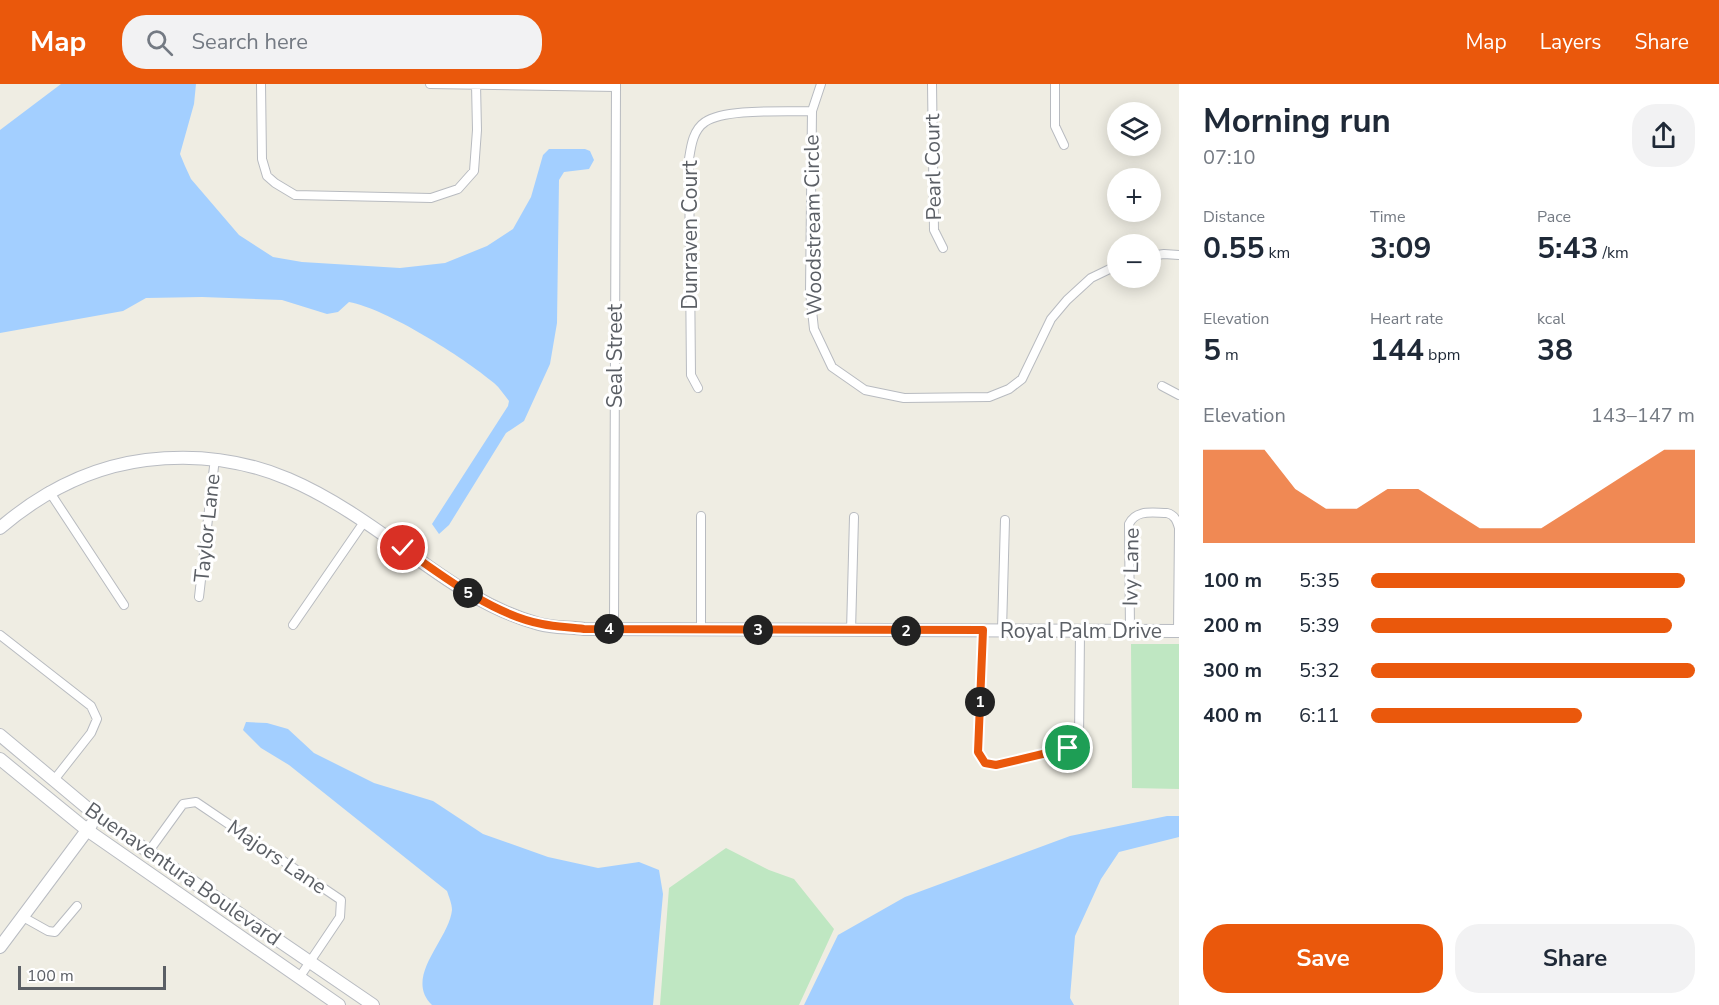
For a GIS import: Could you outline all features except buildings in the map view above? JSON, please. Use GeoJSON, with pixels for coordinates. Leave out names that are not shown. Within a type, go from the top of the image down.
{"type":"FeatureCollection","features":[{"type":"Feature","properties":{"kind":"street"},"geometry":{"type":"LineString","coordinates":[[261,84],[262,159],[267,176],[275,183],[295,195],[431,198],[458,189],[474,171],[477,130],[476,84]]}},
{"type":"Feature","properties":{"kind":"street"},"geometry":{"type":"LineString","coordinates":[[430,84],[616,85]]}},
{"type":"Feature","properties":{"kind":"street","name":"Woodstream Circle"},"geometry":{"type":"LineString","coordinates":[[821,84],[812,111],[810,292],[814,329],[832,367],[865,390],[904,398],[989,397],[1009,389],[1022,379],[1051,319],[1067,300],[1091,279],[1107,271]]}},
{"type":"Feature","properties":{"kind":"street","name":"Pearl Court"},"geometry":{"type":"LineString","coordinates":[[932,84],[934,230],[944,248]]}},
{"type":"Feature","properties":{"kind":"street"},"geometry":{"type":"LineString","coordinates":[[1055,84],[1055,126],[1064,145]]}},
{"type":"Feature","properties":{"kind":"street","name":"Seal Street"},"geometry":{"type":"LineString","coordinates":[[614,629],[616,85]]}},
{"type":"Feature","properties":{"kind":"street","name":"Dunraven Court"},"geometry":{"type":"LineString","coordinates":[[698,388],[691,375],[689,159],[691,140],[704,122],[727,114],[812,111]]}},
{"type":"Feature","properties":{"kind":"street"},"geometry":{"type":"LineString","coordinates":[[1161,254],[1179,255]]}},
{"type":"Feature","properties":{"kind":"street"},"geometry":{"type":"LineString","coordinates":[[1162,386],[1179,395]]}},
{"type":"Feature","properties":{"kind":"street","name":"Royal Palm Drive"},"geometry":{"type":"LineString","coordinates":[[0,528],[50,491],[81,476],[137,461],[170,457],[215,458],[254,466],[296,481],[364,522],[460,589],[502,611],[540,624],[584,629],[1178,631]]}},
{"type":"Feature","properties":{"kind":"street","name":"Taylor Lane"},"geometry":{"type":"LineString","coordinates":[[199,597],[215,458]]}},
{"type":"Feature","properties":{"kind":"street"},"geometry":{"type":"LineString","coordinates":[[50,491],[124,605]]}},
{"type":"Feature","properties":{"kind":"street","name":"Ivy Lane"},"geometry":{"type":"LineString","coordinates":[[1130,631],[1129,524],[1132,517],[1138,513],[1167,513],[1172,514],[1177,520],[1179,528],[1178,631]]}},
{"type":"Feature","properties":{"kind":"street"},"geometry":{"type":"LineString","coordinates":[[701,516],[701,630]]}},
{"type":"Feature","properties":{"kind":"street"},"geometry":{"type":"LineString","coordinates":[[851,631],[854,517]]}},
{"type":"Feature","properties":{"kind":"street"},"geometry":{"type":"LineString","coordinates":[[1002,630],[1005,520]]}},
{"type":"Feature","properties":{"kind":"street"},"geometry":{"type":"LineString","coordinates":[[293,626],[364,522]]}},
{"type":"Feature","properties":{"kind":"street"},"geometry":{"type":"LineString","coordinates":[[983,630],[978,752],[985,763],[996,765],[1068,748],[1079,740],[1080,631]]}},
{"type":"Feature","properties":{"kind":"street"},"geometry":{"type":"LineString","coordinates":[[0,635],[91,706],[97,719],[91,733],[54,780]]}},
{"type":"Feature","properties":{"kind":"street","name":"Buenaventura Boulevard"},"geometry":{"type":"LineString","coordinates":[[0,735],[98,817],[373,1005]]}},
{"type":"Feature","properties":{"kind":"street","name":"Buenaventura Boulevard"},"geometry":{"type":"LineString","coordinates":[[0,759],[87,830],[339,1005]]}},
{"type":"Feature","properties":{"kind":"street","name":"Majors Lane"},"geometry":{"type":"LineString","coordinates":[[149,850],[183,804],[196,802],[341,900],[340,917],[299,978]]}},
{"type":"Feature","properties":{"kind":"street"},"geometry":{"type":"LineString","coordinates":[[0,947],[98,817]]}},
{"type":"Feature","properties":{"kind":"street"},"geometry":{"type":"LineString","coordinates":[[23,917],[48,931],[55,932],[77,906]]}},
{"type":"Feature","properties":{"kind":"street"},"geometry":{"type":"LineString","coordinates":[[319,992],[329,976]]}},
{"type":"Feature","properties":{"kind":"green space"},"geometry":{"type":"Polygon","coordinates":[[[1131,644],[1179,644],[1179,789],[1132,788],[1131,644]]]}},
{"type":"Feature","properties":{"kind":"green space"},"geometry":{"type":"Polygon","coordinates":[[[726,848],[769,870],[794,879],[834,929],[799,1005],[660,1005],[669,888],[726,848]]]}},
{"type":"Feature","properties":{"kind":"water"},"geometry":{"type":"Polygon","coordinates":[[[61,84],[196,84],[194,104],[180,154],[191,179],[239,235],[273,257],[302,262],[400,268],[445,263],[487,246],[513,229],[531,197],[543,155],[549,149],[590,151],[594,160],[589,169],[564,172],[559,180],[557,323],[550,364],[524,421],[506,433],[449,525],[439,534],[432,524],[508,406],[509,401],[494,383],[464,360],[424,335],[383,314],[349,302],[338,312],[327,314],[282,300],[202,297],[146,298],[123,311],[0,333],[0,130],[61,84]]]}},
{"type":"Feature","properties":{"kind":"water"},"geometry":{"type":"Polygon","coordinates":[[[246,722],[267,723],[288,729],[314,753],[374,783],[433,801],[483,834],[548,857],[598,868],[639,862],[659,870],[663,894],[653,1005],[432,1005],[424,994],[422,983],[430,958],[449,922],[452,908],[447,891],[289,765],[261,748],[243,730],[246,722]]]}},
{"type":"Feature","properties":{"kind":"water"},"geometry":{"type":"Polygon","coordinates":[[[1167,816],[1179,816],[1179,837],[1119,852],[1101,879],[1075,936],[1070,998],[1074,1005],[804,1005],[838,935],[905,897],[1070,836],[1167,816]]]}},
{"type":"Feature","properties":{"kind":"route"},"geometry":{"type":"LineString","coordinates":[[403,548],[460,589],[502,611],[540,624],[584,629],[983,630],[978,752],[985,763],[996,765],[1068,748]]}}]}
